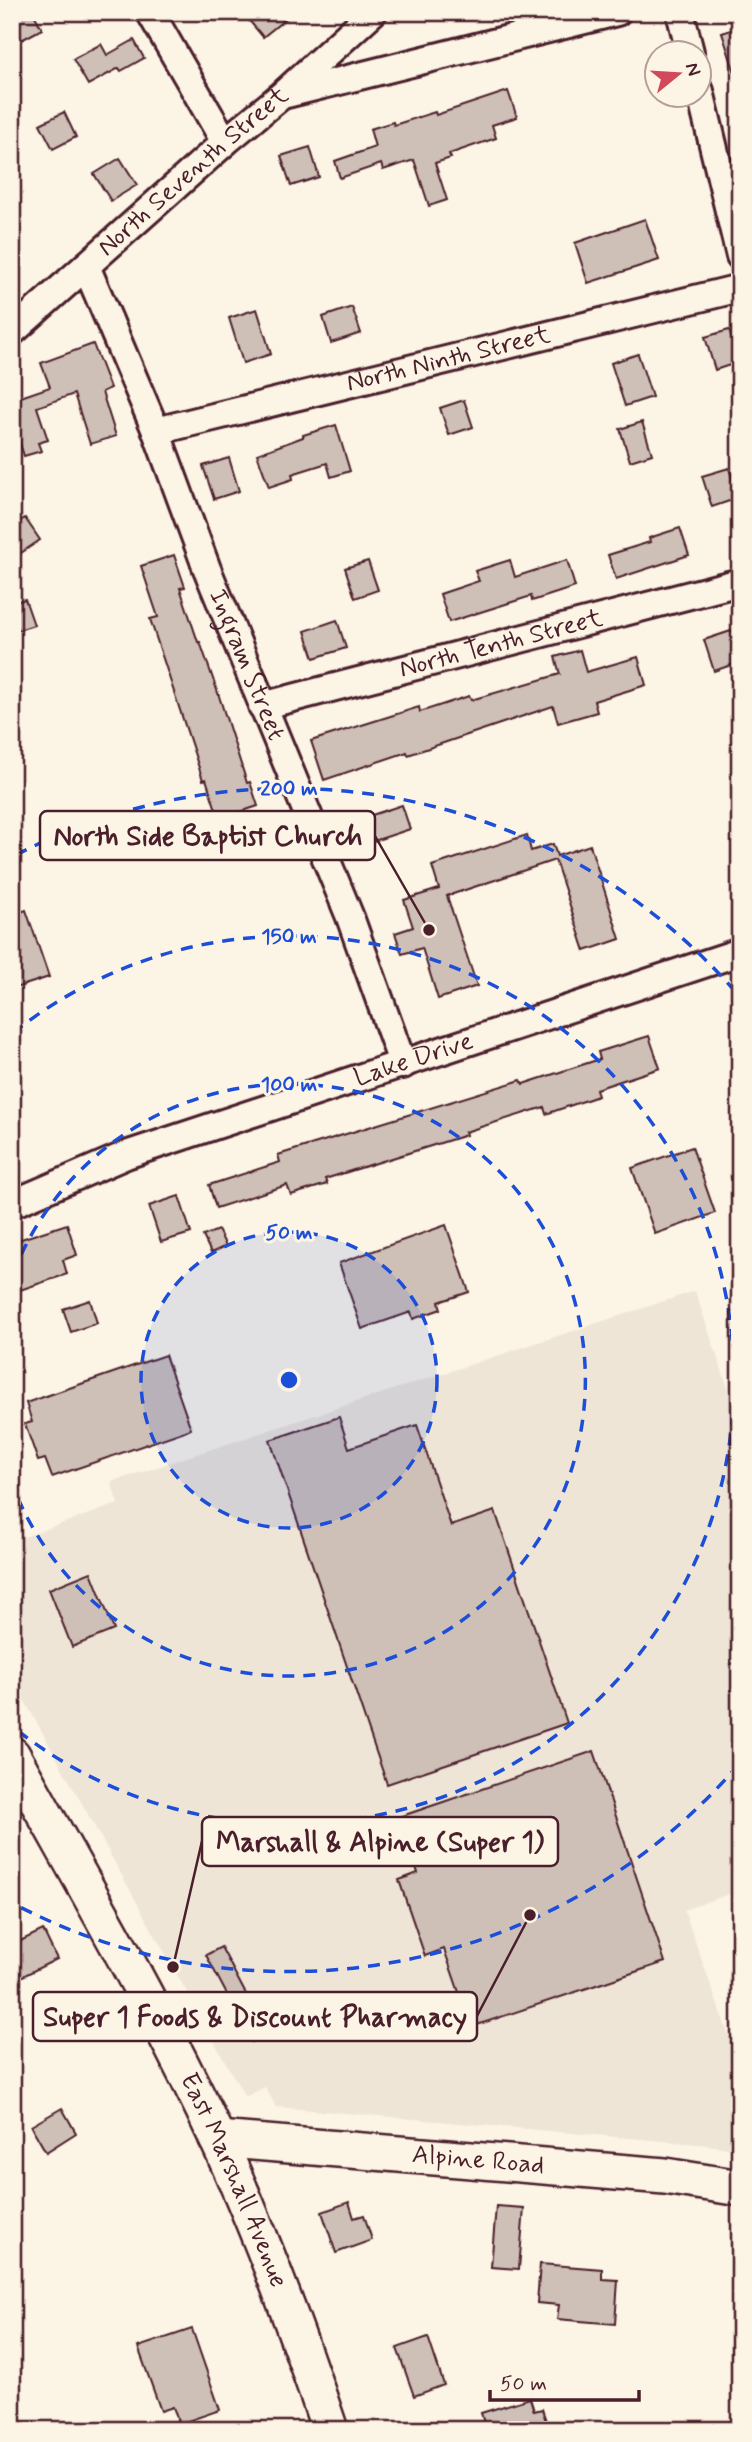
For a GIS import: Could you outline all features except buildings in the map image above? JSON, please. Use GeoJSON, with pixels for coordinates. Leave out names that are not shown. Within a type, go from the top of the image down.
{"type":"FeatureCollection","features":[{"type":"Feature","properties":{"kind":"main road","name":"East Marshall Avenue"},"geometry":{"type":"LineString","coordinates":[[12,1755],[154,2013],[217,2139],[285,2300],[330,2430]]}},
{"type":"Feature","properties":{"kind":"main road","name":"Alpine Road"},"geometry":{"type":"LineString","coordinates":[[217,2139],[665,2176],[740,2188]]}},
{"type":"Feature","properties":{"kind":"street"},"geometry":{"type":"LineString","coordinates":[[150,12],[225,142]]}},
{"type":"Feature","properties":{"kind":"street","name":"North Seventh Street"},"geometry":{"type":"LineString","coordinates":[[12,332],[373,12]]}},
{"type":"Feature","properties":{"kind":"street"},"geometry":{"type":"LineString","coordinates":[[282,95],[617,12]]}},
{"type":"Feature","properties":{"kind":"street"},"geometry":{"type":"LineString","coordinates":[[680,12],[686,38]]}},
{"type":"Feature","properties":{"kind":"street"},"geometry":{"type":"LineString","coordinates":[[703,108],[740,256]]}},
{"type":"Feature","properties":{"kind":"street","name":"Ingram Street"},"geometry":{"type":"LineString","coordinates":[[86,266],[156,431],[207,569],[350,917],[403,1065]]}},
{"type":"Feature","properties":{"kind":"street","name":"North Ninth Street"},"geometry":{"type":"LineString","coordinates":[[156,431],[740,288]]}},
{"type":"Feature","properties":{"kind":"street","name":"North Tenth Street"},"geometry":{"type":"LineString","coordinates":[[262,706],[740,582]]}},
{"type":"Feature","properties":{"kind":"street","name":"Lake Drive"},"geometry":{"type":"LineString","coordinates":[[12,1204],[126,1155],[740,952]]}},
{"type":"Feature","properties":{"kind":"shaded area"},"geometry":{"type":"Polygon","coordinates":[[[695,1291],[740,1423],[740,1890],[684,1910],[740,2067],[740,2150],[276,2107],[265,2087],[245,2097],[12,1678],[12,1541],[118,1504],[111,1482],[695,1291]]]}},
{"type":"Feature","properties":{"kind":"place","name":"North Side Baptist Church"},"geometry":{"type":"Point","coordinates":[429,930]}},
{"type":"Feature","properties":{"kind":"place","name":"Super 1 Foods & Discount Pharmacy"},"geometry":{"type":"Point","coordinates":[530,1915]}},
{"type":"Feature","properties":{"kind":"place","name":"Marshall & Alpine (Super 1)"},"geometry":{"type":"Point","coordinates":[173,1967]}}]}
